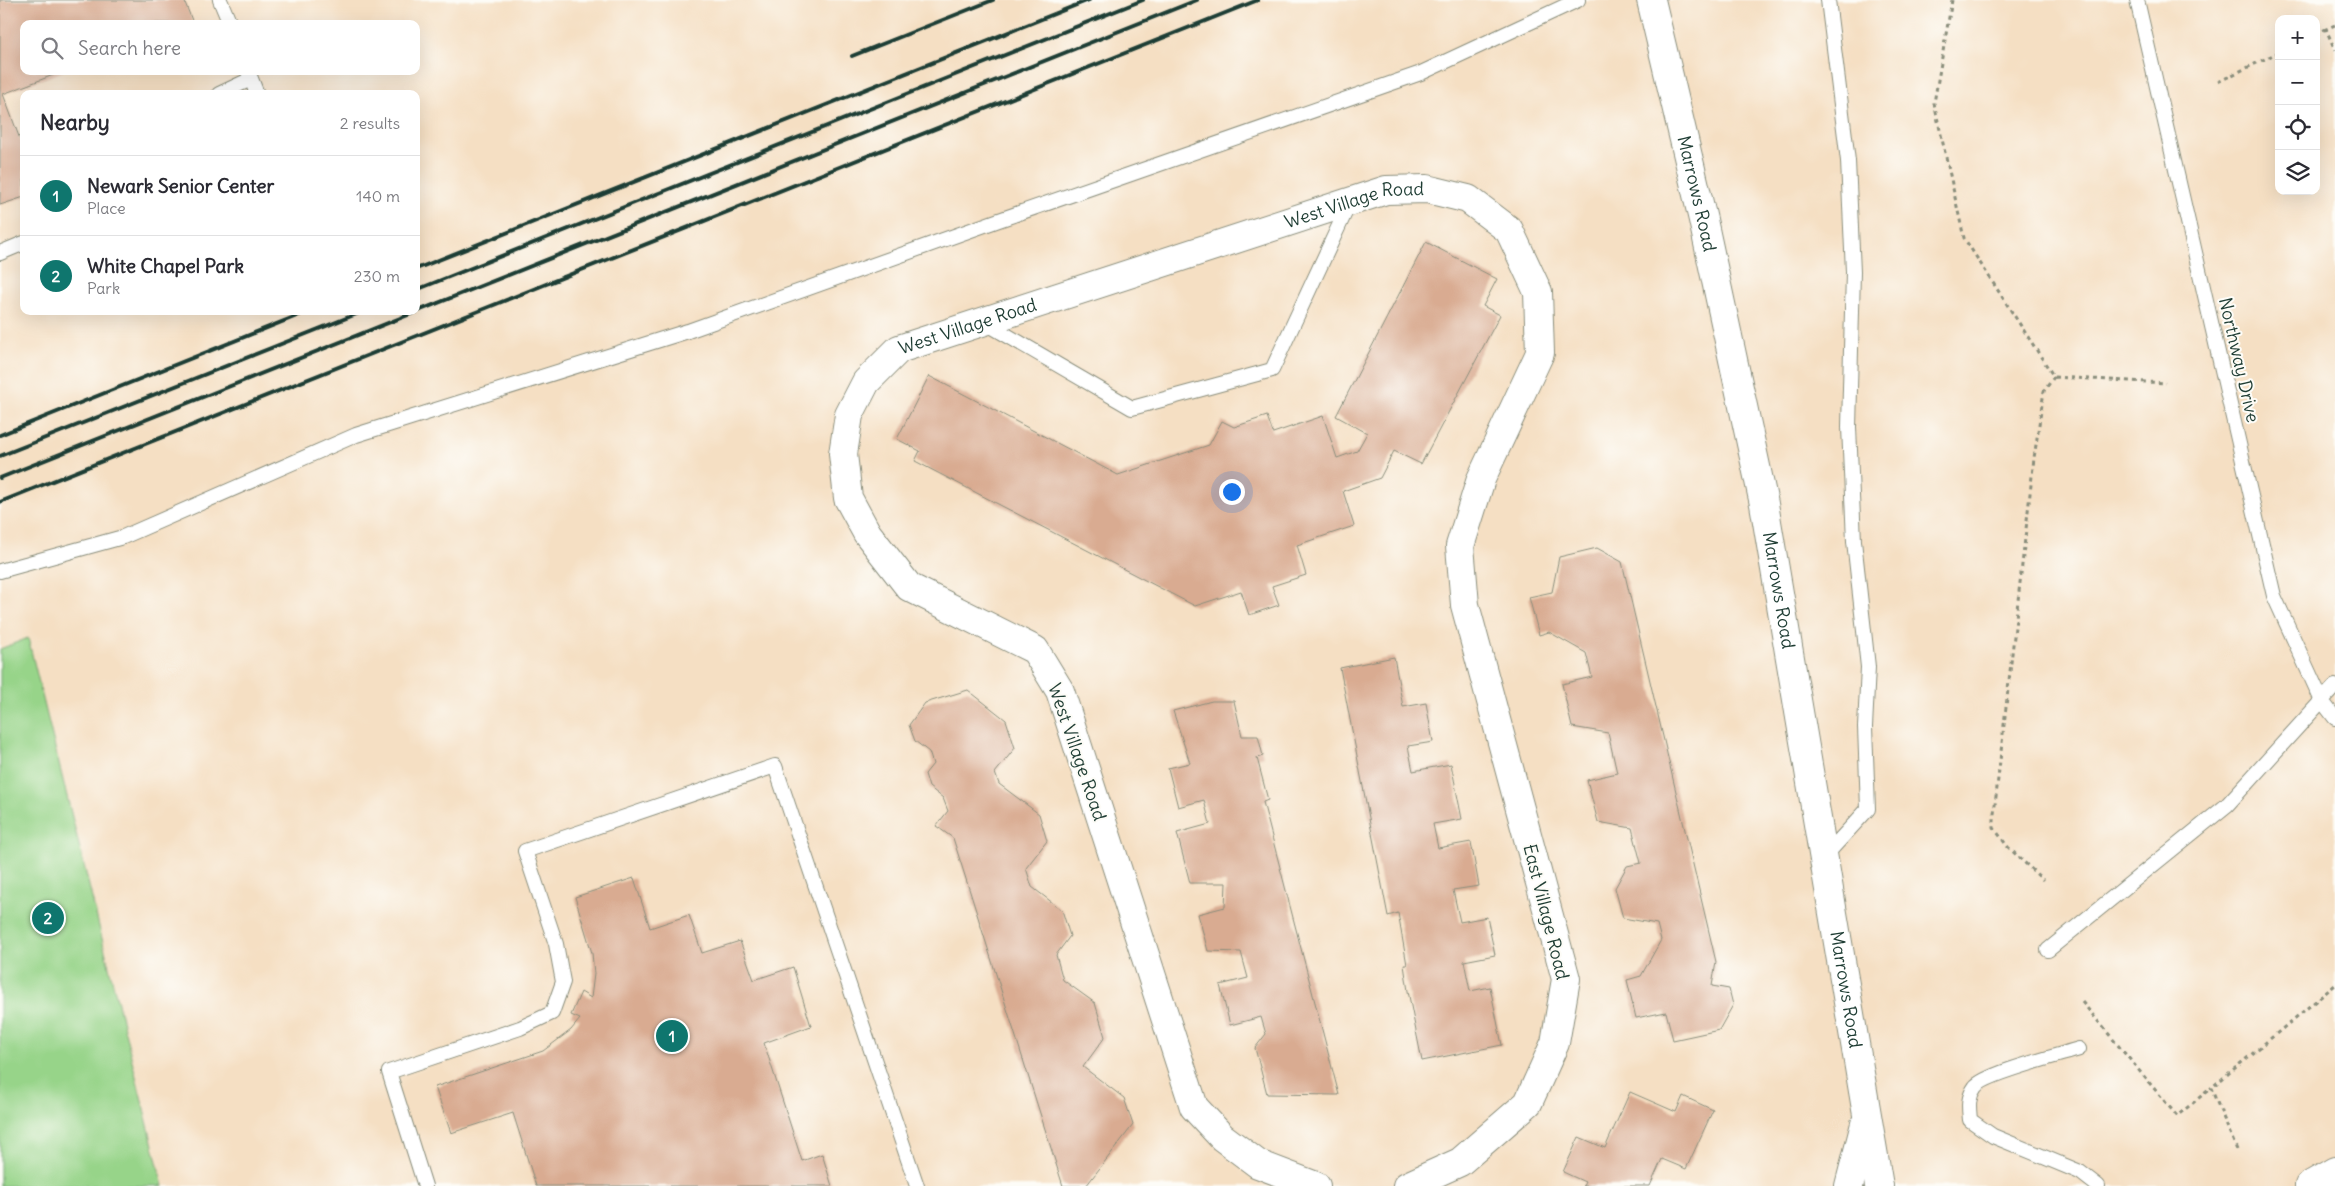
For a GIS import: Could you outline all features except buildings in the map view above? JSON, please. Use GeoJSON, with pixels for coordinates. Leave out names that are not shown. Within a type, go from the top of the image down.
{"type":"FeatureCollection","features":[{"type":"Feature","properties":{"kind":"street","name":"Marrows Road"},"geometry":{"type":"LineString","coordinates":[[1651,0],[1670,76],[1764,504],[1879,1186]]}},
{"type":"Feature","properties":{"kind":"street","name":"West Village Road"},"geometry":{"type":"LineString","coordinates":[[1316,1186],[1258,1164],[1222,1137],[1194,1107],[1060,691],[1035,650],[909,587],[867,533],[848,498],[843,454],[849,415],[866,382],[899,349],[1386,190],[1427,189],[1468,199],[1509,230],[1538,292],[1540,353],[1481,479],[1460,546],[1465,605]]}},
{"type":"Feature","properties":{"kind":"street","name":"East Village Road"},"geometry":{"type":"LineString","coordinates":[[1407,1186],[1460,1162],[1528,1103],[1555,1043],[1566,979],[1465,605]]}},
{"type":"Feature","properties":{"kind":"street"},"geometry":{"type":"LineString","coordinates":[[1850,1186],[1867,1115]]}},
{"type":"Feature","properties":{"kind":"street"},"geometry":{"type":"LineString","coordinates":[[2309,1186],[2335,1171]]}},
{"type":"Feature","properties":{"kind":"lane"},"geometry":{"type":"LineString","coordinates":[[220,0],[228,20]]}},
{"type":"Feature","properties":{"kind":"lane"},"geometry":{"type":"LineString","coordinates":[[0,571],[123,537],[356,435],[688,331],[1421,73],[1578,0]]}},
{"type":"Feature","properties":{"kind":"lane"},"geometry":{"type":"LineString","coordinates":[[1824,857],[1868,809],[1865,727],[1868,667],[1854,541],[1849,427],[1853,272],[1848,162],[1828,0]]}},
{"type":"Feature","properties":{"kind":"lane","name":"Northway Drive"},"geometry":{"type":"LineString","coordinates":[[2137,0],[2274,596],[2322,701],[2335,718]]}},
{"type":"Feature","properties":{"kind":"lane"},"geometry":{"type":"LineString","coordinates":[[225,90],[249,75],[255,90]]}},
{"type":"Feature","properties":{"kind":"lane"},"geometry":{"type":"LineString","coordinates":[[984,322],[1132,408],[1272,370],[1350,202]]}},
{"type":"Feature","properties":{"kind":"lane"},"geometry":{"type":"LineString","coordinates":[[0,253],[20,245]]}},
{"type":"Feature","properties":{"kind":"lane"},"geometry":{"type":"LineString","coordinates":[[2048,950],[2227,805],[2335,686]]}},
{"type":"Feature","properties":{"kind":"lane"},"geometry":{"type":"LineString","coordinates":[[425,1186],[389,1072],[520,1028],[552,1013],[563,982],[556,944],[525,851],[775,766],[917,1186]]}},
{"type":"Feature","properties":{"kind":"lane"},"geometry":{"type":"LineString","coordinates":[[2079,1049],[1995,1076],[1975,1086],[1968,1102],[1970,1120],[1993,1136],[2080,1172],[2098,1186]]}},
{"type":"Feature","properties":{"kind":"path"},"geometry":{"type":"LineString","coordinates":[[1952,0],[1934,103],[1964,238],[2054,377]]}},
{"type":"Feature","properties":{"kind":"path"},"geometry":{"type":"LineString","coordinates":[[2320,32],[2335,25]]}},
{"type":"Feature","properties":{"kind":"path"},"geometry":{"type":"LineString","coordinates":[[2326,29],[2335,50]]}},
{"type":"Feature","properties":{"kind":"path"},"geometry":{"type":"LineString","coordinates":[[2218,82],[2275,54]]}},
{"type":"Feature","properties":{"kind":"path"},"geometry":{"type":"LineString","coordinates":[[2054,377],[2166,383]]}},
{"type":"Feature","properties":{"kind":"path"},"geometry":{"type":"LineString","coordinates":[[2043,880],[2008,847],[1994,828],[1994,814],[2034,458],[2044,391],[2054,377]]}},
{"type":"Feature","properties":{"kind":"path"},"geometry":{"type":"LineString","coordinates":[[2082,1002],[2177,1116],[2335,985]]}},
{"type":"Feature","properties":{"kind":"path"},"geometry":{"type":"LineString","coordinates":[[2211,1088],[2237,1150]]}},
{"type":"Feature","properties":{"kind":"green space"},"geometry":{"type":"Polygon","coordinates":[[[28,638],[163,1186],[0,1186],[0,649],[28,638]]]}},
{"type":"Feature","properties":{"kind":"railway"},"geometry":{"type":"LineString","coordinates":[[852,56],[993,0]]}},
{"type":"Feature","properties":{"kind":"railway"},"geometry":{"type":"LineString","coordinates":[[420,267],[1089,0]]}},
{"type":"Feature","properties":{"kind":"railway"},"geometry":{"type":"LineString","coordinates":[[420,288],[1143,0]]}},
{"type":"Feature","properties":{"kind":"railway"},"geometry":{"type":"LineString","coordinates":[[420,310],[1197,0]]}},
{"type":"Feature","properties":{"kind":"railway"},"geometry":{"type":"LineString","coordinates":[[0,502],[1258,0]]}},
{"type":"Feature","properties":{"kind":"railway"},"geometry":{"type":"LineString","coordinates":[[0,435],[299,315]]}},
{"type":"Feature","properties":{"kind":"railway"},"geometry":{"type":"LineString","coordinates":[[0,456],[354,315]]}},
{"type":"Feature","properties":{"kind":"railway"},"geometry":{"type":"LineString","coordinates":[[0,478],[408,315]]}},
{"type":"Feature","properties":{"kind":"place","name":"White Chapel Park"},"geometry":{"type":"Point","coordinates":[48,918]}},
{"type":"Feature","properties":{"kind":"place","name":"Newark Senior Center"},"geometry":{"type":"Point","coordinates":[672,1036]}}]}
